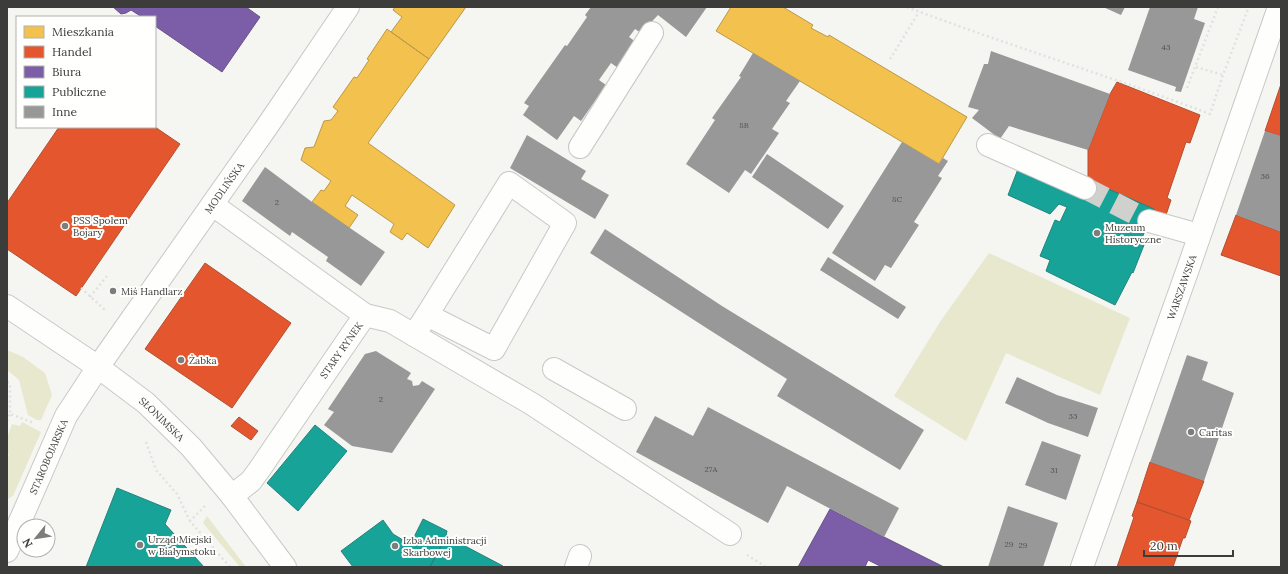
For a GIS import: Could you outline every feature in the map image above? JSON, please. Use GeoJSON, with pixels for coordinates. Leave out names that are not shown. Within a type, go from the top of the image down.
{"type":"FeatureCollection","features":[{"type":"Feature","properties":{"kind":"street","name":"WARSZAWSKA"},"geometry":{"type":"LineString","coordinates":[[1082,567],[1279,7]]}},
{"type":"Feature","properties":{"kind":"street","name":"MODLIŃSKA"},"geometry":{"type":"LineString","coordinates":[[98,367],[213,205],[340,10]]}},
{"type":"Feature","properties":{"kind":"street"},"geometry":{"type":"LineString","coordinates":[[580,147],[652,33]]}},
{"type":"Feature","properties":{"kind":"street"},"geometry":{"type":"LineString","coordinates":[[988,144],[1085,188]]}},
{"type":"Feature","properties":{"kind":"street"},"geometry":{"type":"LineString","coordinates":[[414,335],[509,183],[565,223],[494,349],[427,315]]}},
{"type":"Feature","properties":{"kind":"street","name":"STARY RYNEK"},"geometry":{"type":"LineString","coordinates":[[213,205],[365,315],[251,481],[232,496]]}},
{"type":"Feature","properties":{"kind":"street"},"geometry":{"type":"LineString","coordinates":[[1149,220],[1199,235]]}},
{"type":"Feature","properties":{"kind":"street","name":"SŁONIMSKA"},"geometry":{"type":"LineString","coordinates":[[7,306],[98,367],[146,403],[191,446],[232,496],[285,567]]}},
{"type":"Feature","properties":{"kind":"street"},"geometry":{"type":"LineString","coordinates":[[365,315],[390,321],[532,404],[730,534]]}},
{"type":"Feature","properties":{"kind":"street","name":"STAROBOJARSKA"},"geometry":{"type":"LineString","coordinates":[[7,551],[66,416],[98,367]]}},
{"type":"Feature","properties":{"kind":"street"},"geometry":{"type":"LineString","coordinates":[[554,369],[625,409]]}},
{"type":"Feature","properties":{"kind":"path"},"geometry":{"type":"LineString","coordinates":[[907,7],[1210,114],[1249,7]]}},
{"type":"Feature","properties":{"kind":"path"},"geometry":{"type":"LineString","coordinates":[[1187,88],[1218,7]]}},
{"type":"Feature","properties":{"kind":"path"},"geometry":{"type":"LineString","coordinates":[[890,59],[919,12]]}},
{"type":"Feature","properties":{"kind":"path"},"geometry":{"type":"LineString","coordinates":[[1196,67],[1223,75]]}},
{"type":"Feature","properties":{"kind":"path"},"geometry":{"type":"LineString","coordinates":[[90,298],[107,276]]}},
{"type":"Feature","properties":{"kind":"path"},"geometry":{"type":"LineString","coordinates":[[81,288],[90,298],[108,313]]}},
{"type":"Feature","properties":{"kind":"path"},"geometry":{"type":"LineString","coordinates":[[7,382],[10,384],[10,414],[7,421]]}},
{"type":"Feature","properties":{"kind":"path"},"geometry":{"type":"LineString","coordinates":[[10,414],[39,424]]}},
{"type":"Feature","properties":{"kind":"path"},"geometry":{"type":"LineString","coordinates":[[146,442],[156,470],[177,494],[190,521],[230,567]]}},
{"type":"Feature","properties":{"kind":"path"},"geometry":{"type":"LineString","coordinates":[[190,521],[206,504]]}},
{"type":"Feature","properties":{"kind":"green space"},"geometry":{"type":"Polygon","coordinates":[[[989,253],[1130,318],[1100,395],[1006,353],[966,441],[894,396],[940,322],[989,253]]]}},
{"type":"Feature","properties":{"kind":"green space"},"geometry":{"type":"Polygon","coordinates":[[[7,350],[23,357],[45,373],[52,395],[41,420],[37,420],[28,415],[19,380],[7,370],[7,350]]]}},
{"type":"Feature","properties":{"kind":"green space"},"geometry":{"type":"Polygon","coordinates":[[[22,422],[41,432],[13,496],[7,499],[7,459],[9,455],[7,454],[7,438],[12,424],[20,426],[22,422]]]}},
{"type":"Feature","properties":{"kind":"green space"},"geometry":{"type":"Polygon","coordinates":[[[207,516],[246,567],[240,567],[203,523],[207,516]]]}},
{"type":"Feature","properties":{"kind":"building: Mieszkania"},"geometry":{"type":"Polygon","coordinates":[[[395,7],[466,7],[429,59],[391,32],[402,17],[393,10],[395,7]]]}},
{"type":"Feature","properties":{"kind":"building: Mieszkania"},"geometry":{"type":"Polygon","coordinates":[[[731,7],[783,7],[813,25],[811,28],[828,37],[829,35],[967,117],[939,164],[716,31],[731,7]]]}},
{"type":"Feature","properties":{"kind":"building: Mieszkania"},"geometry":{"type":"Polygon","coordinates":[[[387,29],[429,59],[368,143],[455,205],[428,248],[407,233],[402,240],[390,232],[394,224],[352,195],[345,206],[358,215],[349,228],[312,202],[321,190],[324,191],[331,181],[301,160],[305,148],[314,147],[324,121],[331,120],[338,111],[333,107],[354,77],[357,78],[369,60],[367,59],[387,29]]]}},
{"type":"Feature","properties":{"kind":"building: Handel"},"geometry":{"type":"Polygon","coordinates":[[[1117,82],[1200,115],[1190,143],[1186,142],[1167,198],[1171,200],[1166,215],[1088,180],[1088,150],[1110,94],[1117,82]]]}},
{"type":"Feature","properties":{"kind":"building: Handel"},"geometry":{"type":"Polygon","coordinates":[[[1281,84],[1281,136],[1265,131],[1281,84]]]}},
{"type":"Feature","properties":{"kind":"building: Handel","name":"PSS Społem Bojary"},"geometry":{"type":"Polygon","coordinates":[[[58,128],[156,128],[180,144],[76,296],[7,249],[7,203],[58,128]]]}},
{"type":"Feature","properties":{"kind":"building: Handel"},"geometry":{"type":"Polygon","coordinates":[[[1236,215],[1281,232],[1281,276],[1221,255],[1236,215]]]}},
{"type":"Feature","properties":{"kind":"building: Handel"},"geometry":{"type":"Polygon","coordinates":[[[205,263],[291,323],[232,408],[145,349],[205,263]]]}},
{"type":"Feature","properties":{"kind":"building: Handel"},"geometry":{"type":"Polygon","coordinates":[[[239,417],[258,431],[251,440],[231,426],[239,417]]]}},
{"type":"Feature","properties":{"kind":"building: Handel"},"geometry":{"type":"Polygon","coordinates":[[[1150,462],[1204,481],[1189,520],[1137,502],[1150,462]]]}},
{"type":"Feature","properties":{"kind":"building: Handel"},"geometry":{"type":"Polygon","coordinates":[[[1137,502],[1191,521],[1185,538],[1183,538],[1173,567],[1117,567],[1134,517],[1132,516],[1137,502]]]}},
{"type":"Feature","properties":{"kind":"building: Biura"},"geometry":{"type":"Polygon","coordinates":[[[113,7],[246,7],[260,17],[222,72],[156,27],[156,16],[140,16],[131,10],[121,14],[113,7]]]}},
{"type":"Feature","properties":{"kind":"building: Biura"},"geometry":{"type":"Polygon","coordinates":[[[830,509],[944,567],[882,567],[868,560],[865,567],[798,567],[830,509]]]}},
{"type":"Feature","properties":{"kind":"building: Publiczne","name":"Muzeum Historyczne"},"geometry":{"type":"Polygon","coordinates":[[[1018,169],[1088,180],[1154,209],[1142,238],[1146,240],[1133,273],[1132,272],[1115,305],[1046,271],[1050,260],[1040,256],[1055,220],[1060,222],[1067,207],[1059,204],[1050,214],[1008,195],[1018,169]]]}},
{"type":"Feature","properties":{"kind":"building: Publiczne"},"geometry":{"type":"Polygon","coordinates":[[[315,425],[347,451],[298,511],[267,483],[315,425]]]}},
{"type":"Feature","properties":{"kind":"building: Publiczne","name":"Urząd Miejski w Białymstoku"},"geometry":{"type":"Polygon","coordinates":[[[117,488],[171,510],[165,524],[204,567],[86,567],[117,488]]]}},
{"type":"Feature","properties":{"kind":"building: Publiczne","name":"Izba Administracji Skarbowej"},"geometry":{"type":"Polygon","coordinates":[[[423,519],[447,531],[446,536],[430,567],[353,567],[341,551],[383,520],[393,534],[403,540],[404,537],[412,541],[423,519]]]}},
{"type":"Feature","properties":{"kind":"building: Publiczne"},"geometry":{"type":"Polygon","coordinates":[[[446,536],[503,566],[504,567],[430,567],[446,536]]]}},
{"type":"Feature","properties":{"kind":"building: Inne"},"geometry":{"type":"Polygon","coordinates":[[[591,7],[707,7],[686,37],[658,15],[641,33],[635,29],[629,37],[636,42],[618,68],[611,63],[599,80],[606,85],[581,121],[574,116],[557,140],[523,115],[529,106],[524,103],[565,45],[567,46],[587,17],[585,15],[591,7]]]}},
{"type":"Feature","properties":{"kind":"building: Inne"},"geometry":{"type":"Polygon","coordinates":[[[1103,7],[1125,7],[1121,15],[1103,7]]]}},
{"type":"Feature","properties":{"kind":"building: Inne"},"geometry":{"type":"Polygon","coordinates":[[[1150,7],[1198,7],[1194,19],[1205,23],[1181,92],[1175,91],[1176,87],[1128,70],[1150,7]]]}},
{"type":"Feature","properties":{"kind":"building: Inne"},"geometry":{"type":"Polygon","coordinates":[[[991,51],[1110,94],[1088,150],[1009,126],[1000,139],[972,118],[979,110],[968,107],[984,64],[988,64],[991,51]]]}},
{"type":"Feature","properties":{"kind":"building: Inne"},"geometry":{"type":"Polygon","coordinates":[[[753,53],[800,81],[786,101],[790,103],[772,129],[779,133],[751,174],[745,170],[729,193],[686,164],[715,120],[712,118],[741,77],[739,76],[753,53]]]}},
{"type":"Feature","properties":{"kind":"building: Inne"},"geometry":{"type":"Polygon","coordinates":[[[1265,131],[1281,136],[1281,232],[1236,215],[1265,131]]]}},
{"type":"Feature","properties":{"kind":"building: Inne"},"geometry":{"type":"Polygon","coordinates":[[[527,135],[586,171],[581,179],[609,195],[595,219],[510,168],[527,135]]]}},
{"type":"Feature","properties":{"kind":"building: Inne"},"geometry":{"type":"Polygon","coordinates":[[[902,142],[939,164],[943,158],[948,161],[938,176],[942,178],[914,222],[919,225],[891,268],[885,265],[875,281],[832,253],[902,142]]]}},
{"type":"Feature","properties":{"kind":"building: Inne"},"geometry":{"type":"Polygon","coordinates":[[[767,154],[844,206],[828,229],[752,177],[767,154]]]}},
{"type":"Feature","properties":{"kind":"building: Inne"},"geometry":{"type":"Polygon","coordinates":[[[265,167],[312,202],[385,252],[361,286],[326,261],[328,257],[292,232],[290,236],[242,201],[265,167]]]}},
{"type":"Feature","properties":{"kind":"building: Inne"},"geometry":{"type":"Polygon","coordinates":[[[605,229],[722,306],[924,430],[900,470],[777,396],[787,379],[590,253],[605,229]]]}},
{"type":"Feature","properties":{"kind":"building: Inne"},"geometry":{"type":"Polygon","coordinates":[[[828,257],[906,307],[898,319],[820,270],[828,257]]]}},
{"type":"Feature","properties":{"kind":"building: Inne"},"geometry":{"type":"Polygon","coordinates":[[[376,351],[411,373],[407,379],[412,381],[413,386],[419,385],[422,381],[435,389],[392,453],[352,446],[324,425],[334,412],[328,409],[365,354],[376,351]]]}},
{"type":"Feature","properties":{"kind":"building: Inne","name":"Caritas"},"geometry":{"type":"Polygon","coordinates":[[[1187,355],[1208,362],[1202,380],[1234,393],[1204,481],[1150,462],[1187,355]]]}},
{"type":"Feature","properties":{"kind":"building: Inne"},"geometry":{"type":"Polygon","coordinates":[[[1017,377],[1057,395],[1098,408],[1088,437],[1048,423],[1005,403],[1017,377]]]}},
{"type":"Feature","properties":{"kind":"building: Inne"},"geometry":{"type":"Polygon","coordinates":[[[708,407],[899,508],[884,537],[787,486],[768,523],[636,452],[655,416],[693,436],[708,407]]]}},
{"type":"Feature","properties":{"kind":"building: Inne"},"geometry":{"type":"Polygon","coordinates":[[[1042,441],[1081,455],[1066,500],[1025,485],[1042,441]]]}},
{"type":"Feature","properties":{"kind":"building: Inne"},"geometry":{"type":"Polygon","coordinates":[[[1008,506],[1058,523],[1043,567],[988,567],[1008,506]]]}},
{"type":"Feature","properties":{"kind":"tunnel"},"geometry":{"type":"LineString","coordinates":[[1085,188],[1149,221]]}},
{"type":"Feature","properties":{"kind":"place","name":"PSS Społem Bojary"},"geometry":{"type":"Point","coordinates":[65,226]}},
{"type":"Feature","properties":{"kind":"place","name":"Muzeum Historyczne"},"geometry":{"type":"Point","coordinates":[1097,233]}},
{"type":"Feature","properties":{"kind":"place","name":"Miś Handlarz"},"geometry":{"type":"Point","coordinates":[113,291]}},
{"type":"Feature","properties":{"kind":"place","name":"Żabka"},"geometry":{"type":"Point","coordinates":[181,360]}},
{"type":"Feature","properties":{"kind":"place","name":"Caritas"},"geometry":{"type":"Point","coordinates":[1191,432]}},
{"type":"Feature","properties":{"kind":"place","name":"Urząd Miejski w Białymstoku"},"geometry":{"type":"Point","coordinates":[140,545]}},
{"type":"Feature","properties":{"kind":"place","name":"Izba Administracji Skarbowej"},"geometry":{"type":"Point","coordinates":[395,546]}}]}
